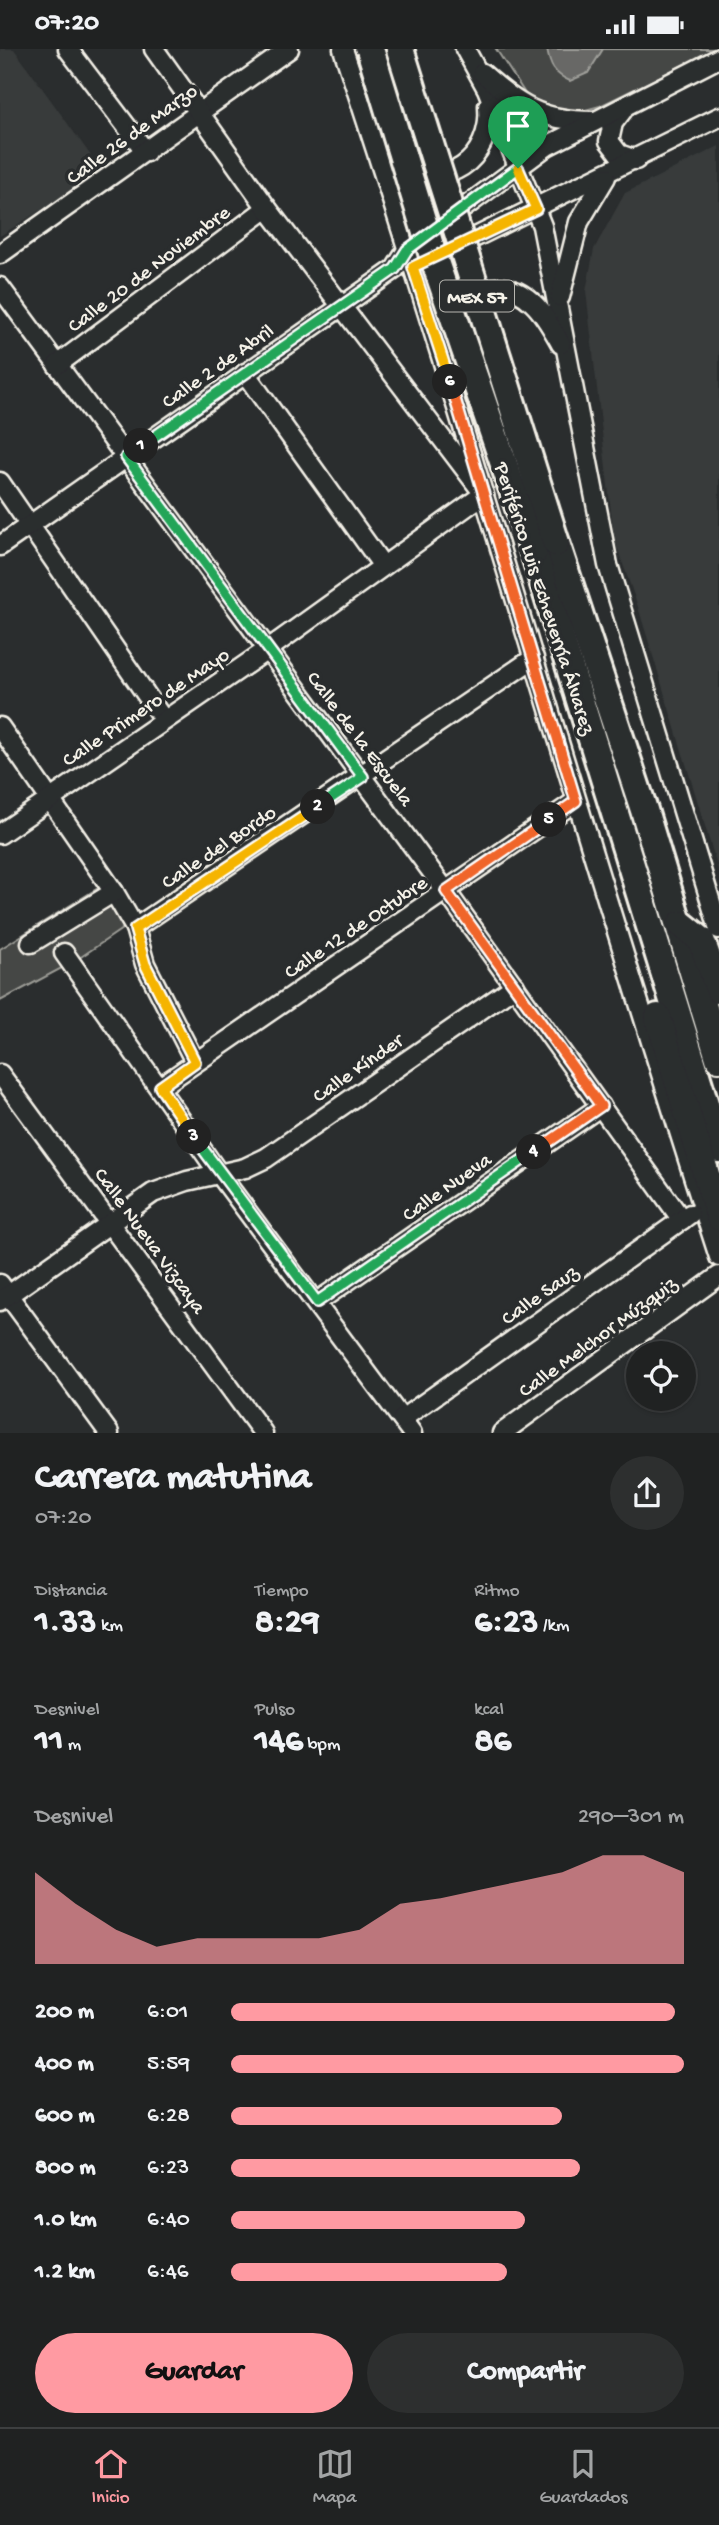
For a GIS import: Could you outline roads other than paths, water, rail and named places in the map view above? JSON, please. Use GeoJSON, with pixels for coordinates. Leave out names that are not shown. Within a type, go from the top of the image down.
{"type":"FeatureCollection","features":[{"type":"Feature","properties":{"kind":"highway","name":"Periférico Luis Echeverría Álvarez"},"geometry":{"type":"LineString","coordinates":[[370,49],[434,259],[545,547],[677,921],[719,1058]]}},
{"type":"Feature","properties":{"kind":"highway","name":"Periférico Luis Echeverría Álvarez"},"geometry":{"type":"LineString","coordinates":[[400,49],[545,547],[625,851],[719,1149]]}},
{"type":"Feature","properties":{"kind":"highway"},"geometry":{"type":"LineString","coordinates":[[625,851],[618,874],[620,892],[711,1211]]}},
{"type":"Feature","properties":{"kind":"highway"},"geometry":{"type":"LineString","coordinates":[[677,921],[701,940],[719,990]]}},
{"type":"Feature","properties":{"kind":"street"},"geometry":{"type":"LineString","coordinates":[[68,49],[146,152]]}},
{"type":"Feature","properties":{"kind":"street"},"geometry":{"type":"LineString","coordinates":[[154,49],[267,208],[484,495]]}},
{"type":"Feature","properties":{"kind":"street","name":"Calle 26 de Marzo"},"geometry":{"type":"LineString","coordinates":[[0,254],[289,49]]}},
{"type":"Feature","properties":{"kind":"street"},"geometry":{"type":"LineString","coordinates":[[343,49],[448,377],[576,801],[711,1211],[719,1257]]}},
{"type":"Feature","properties":{"kind":"street"},"geometry":{"type":"LineString","coordinates":[[465,49],[487,89],[536,209],[559,302],[608,565],[719,929]]}},
{"type":"Feature","properties":{"kind":"street","name":"Calle 2 de Abril"},"geometry":{"type":"LineString","coordinates":[[0,546],[341,304],[395,269],[407,250],[547,146],[719,58]]}},
{"type":"Feature","properties":{"kind":"street"},"geometry":{"type":"LineString","coordinates":[[475,67],[509,97],[534,113],[572,121],[597,121]]}},
{"type":"Feature","properties":{"kind":"street"},"geometry":{"type":"LineString","coordinates":[[359,98],[395,152],[408,164],[427,171],[448,172],[468,164],[483,147],[490,125],[487,89]]}},
{"type":"Feature","properties":{"kind":"street"},"geometry":{"type":"LineString","coordinates":[[625,108],[613,123],[609,141],[619,154],[636,160]]}},
{"type":"Feature","properties":{"kind":"street","name":"Calle 2 de Abril"},"geometry":{"type":"LineString","coordinates":[[395,269],[413,267],[608,174],[719,117]]}},
{"type":"Feature","properties":{"kind":"street"},"geometry":{"type":"LineString","coordinates":[[559,302],[579,222],[608,174]]}},
{"type":"Feature","properties":{"kind":"street","name":"Calle 20 de Noviembre"},"geometry":{"type":"LineString","coordinates":[[57,365],[267,208]]}},
{"type":"Feature","properties":{"kind":"street","name":"Calle de la Escuela"},"geometry":{"type":"LineString","coordinates":[[0,287],[363,777],[682,1220]]}},
{"type":"Feature","properties":{"kind":"street"},"geometry":{"type":"LineString","coordinates":[[448,377],[448,336],[455,316],[467,298],[482,289],[510,289],[533,303],[567,353]]}},
{"type":"Feature","properties":{"kind":"street"},"geometry":{"type":"LineString","coordinates":[[245,373],[383,566]]}},
{"type":"Feature","properties":{"kind":"street"},"geometry":{"type":"LineString","coordinates":[[0,482],[31,523],[163,719]]}},
{"type":"Feature","properties":{"kind":"street","name":"Calle Primero de Mayo"},"geometry":{"type":"LineString","coordinates":[[0,834],[163,719],[267,650],[484,495]]}},
{"type":"Feature","properties":{"kind":"street","name":"Calle del Bordo"},"geometry":{"type":"LineString","coordinates":[[135,929],[363,777],[534,658]]}},
{"type":"Feature","properties":{"kind":"street"},"geometry":{"type":"LineString","coordinates":[[0,727],[114,891],[135,929],[145,964],[195,1062]]}},
{"type":"Feature","properties":{"kind":"street","name":"Calle 12 de Octubre"},"geometry":{"type":"LineString","coordinates":[[160,1087],[576,801]]}},
{"type":"Feature","properties":{"kind":"street"},"geometry":{"type":"LineString","coordinates":[[31,943],[114,891]]}},
{"type":"Feature","properties":{"kind":"street"},"geometry":{"type":"LineString","coordinates":[[64,953],[220,1175],[407,1426]]}},
{"type":"Feature","properties":{"kind":"street","name":"Calle Kínder"},"geometry":{"type":"LineString","coordinates":[[3,1293],[169,1186],[220,1175],[266,1158],[515,986]]}},
{"type":"Feature","properties":{"kind":"street","name":"Calle Nueva Vizcaya"},"geometry":{"type":"LineString","coordinates":[[0,1074],[263,1433]]}},
{"type":"Feature","properties":{"kind":"street","name":"Calle Nueva"},"geometry":{"type":"LineString","coordinates":[[317,1302],[601,1106]]}},
{"type":"Feature","properties":{"kind":"street","name":"Calle Sauz"},"geometry":{"type":"LineString","coordinates":[[407,1426],[682,1220],[711,1211]]}},
{"type":"Feature","properties":{"kind":"street","name":"Calle Melchor Múzquiz"},"geometry":{"type":"LineString","coordinates":[[502,1433],[719,1276]]}},
{"type":"Feature","properties":{"kind":"street"},"geometry":{"type":"LineString","coordinates":[[3,1293],[109,1433]]}}]}
